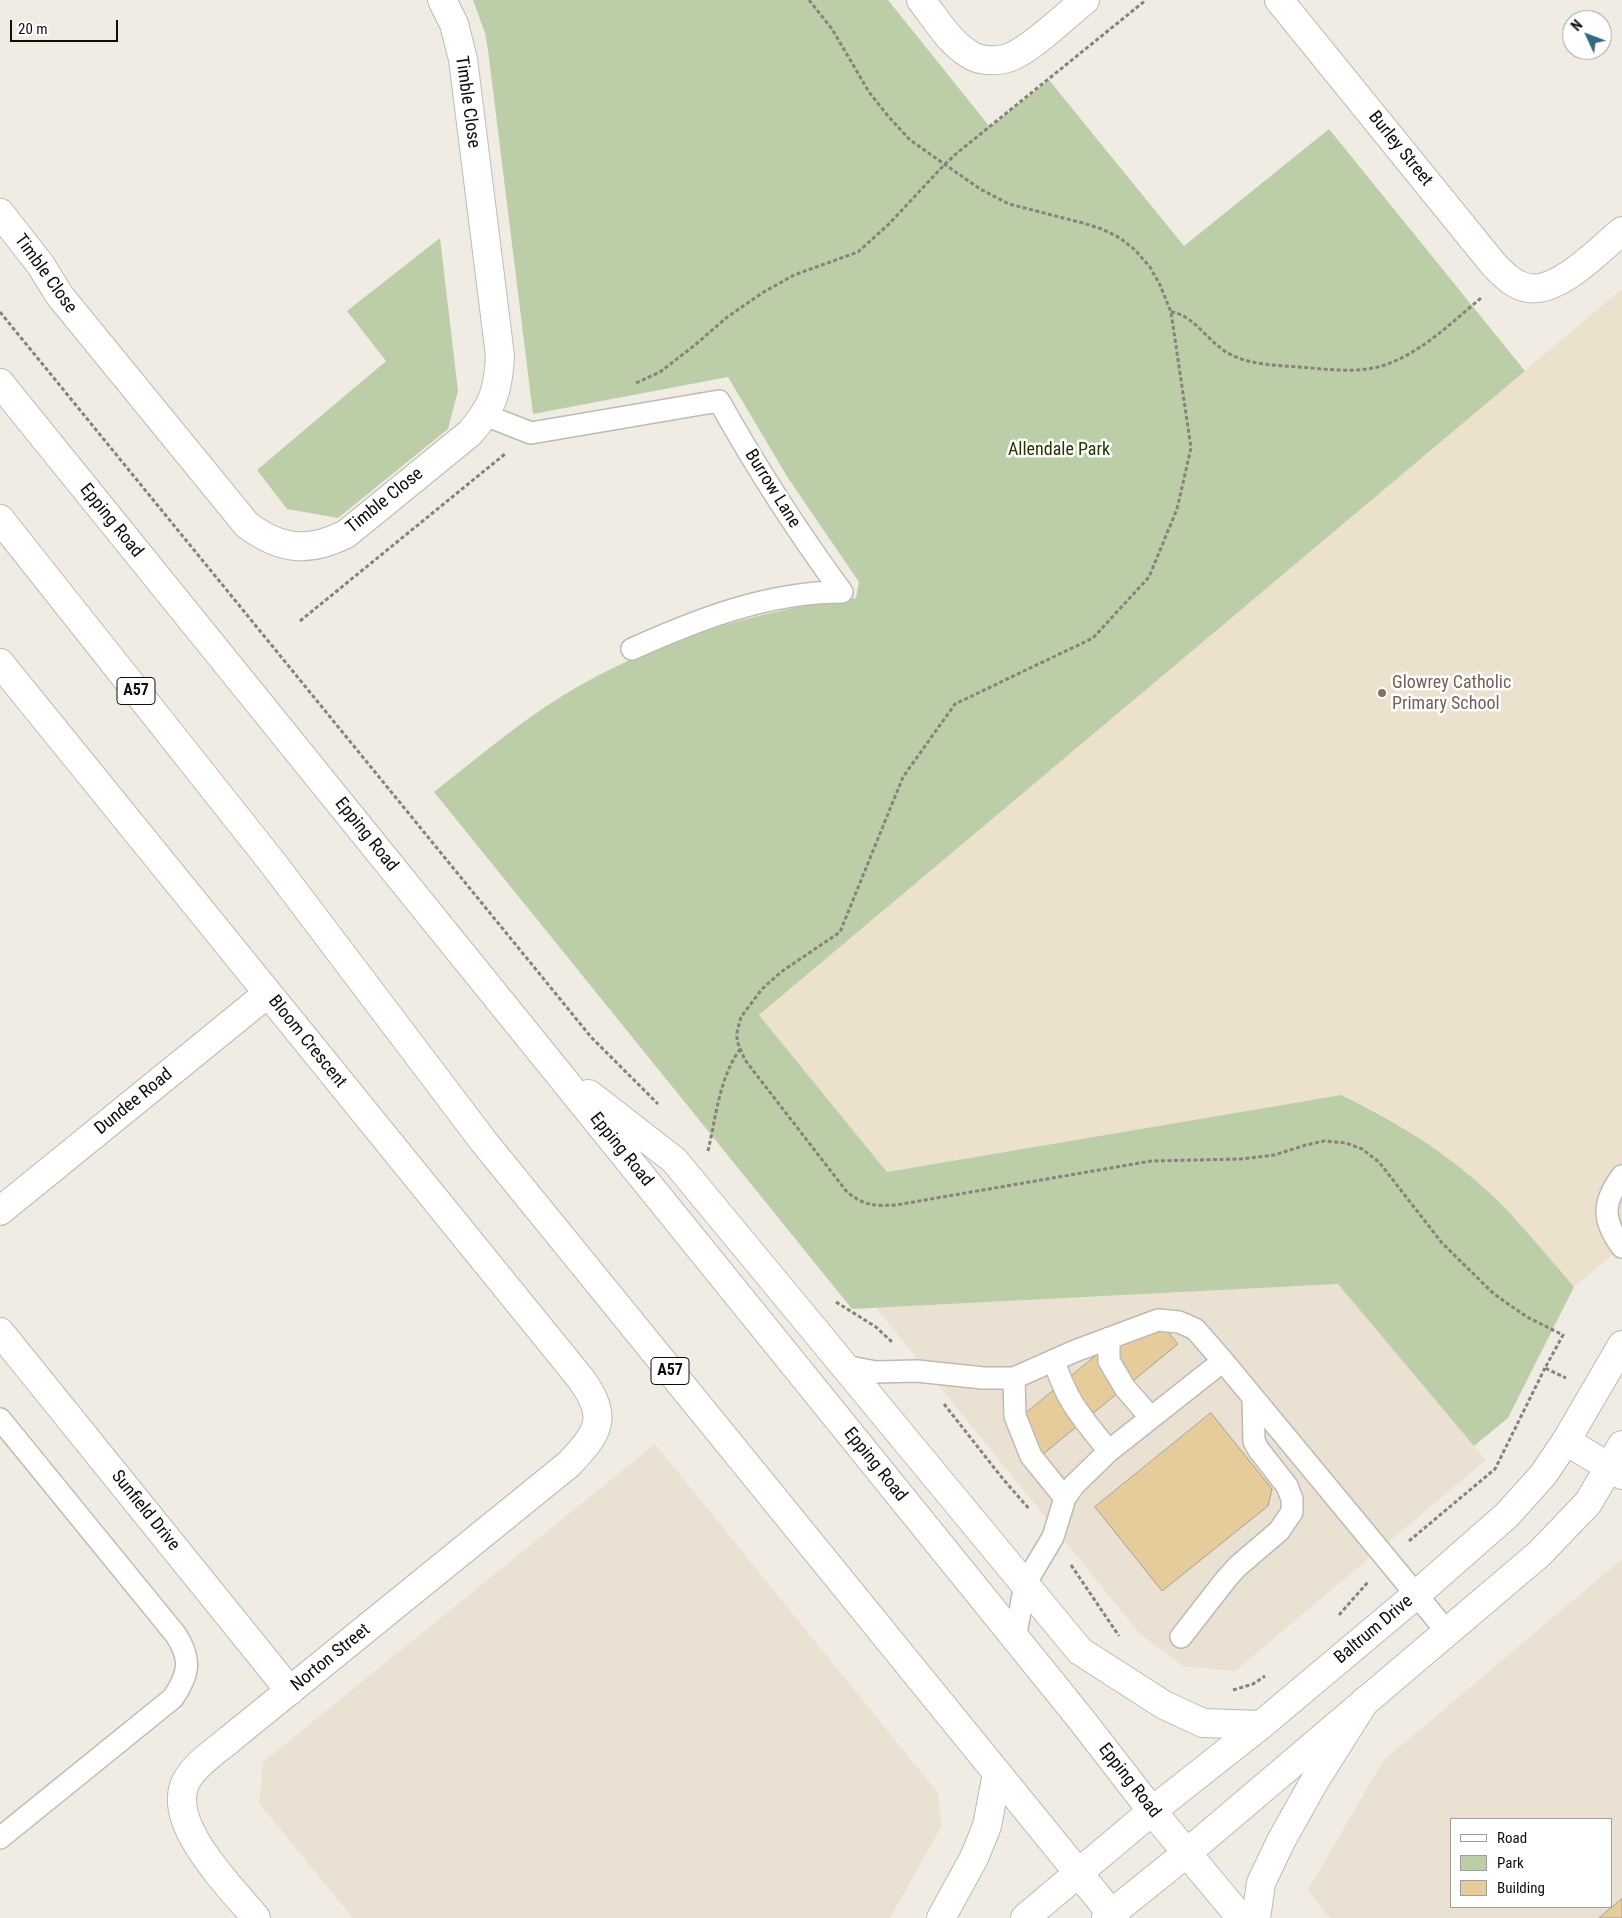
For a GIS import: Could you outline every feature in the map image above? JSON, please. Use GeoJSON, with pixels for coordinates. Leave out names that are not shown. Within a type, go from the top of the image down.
{"type":"FeatureCollection","features":[{"type":"Feature","properties":{"kind":"street","name":"Timble Close"},"geometry":{"type":"LineString","coordinates":[[0,213],[40,264],[60,296],[247,525],[260,535],[278,543],[312,546],[328,543],[346,534],[470,433],[485,415],[495,396],[499,377],[500,356],[463,58],[454,24],[442,0]]}},
{"type":"Feature","properties":{"kind":"street"},"geometry":{"type":"LineString","coordinates":[[921,0],[953,40],[969,55],[983,59],[998,60],[1012,56],[1025,48],[1085,0]]}},
{"type":"Feature","properties":{"kind":"street","name":"Burley Street"},"geometry":{"type":"LineString","coordinates":[[1279,0],[1494,265],[1518,283]]}},
{"type":"Feature","properties":{"kind":"street"},"geometry":{"type":"LineString","coordinates":[[1518,283],[1540,288],[1554,284],[1569,275],[1622,231]]}},
{"type":"Feature","properties":{"kind":"street","name":"Epping Road"},"geometry":{"type":"LineString","coordinates":[[0,383],[1152,1811],[1241,1918]]}},
{"type":"Feature","properties":{"kind":"street","name":"A57"},"geometry":{"type":"LineString","coordinates":[[0,519],[272,862],[484,1142],[997,1773],[1055,1841],[1111,1916]]}},
{"type":"Feature","properties":{"kind":"street","name":"Bloom Crescent"},"geometry":{"type":"LineString","coordinates":[[0,663],[581,1379],[597,1407],[596,1428]]}},
{"type":"Feature","properties":{"kind":"street","name":"Dundee Road"},"geometry":{"type":"LineString","coordinates":[[0,1211],[268,994]]}},
{"type":"Feature","properties":{"kind":"street"},"geometry":{"type":"LineString","coordinates":[[552,1066],[674,1160],[1080,1651],[1164,1705],[1203,1723],[1261,1725]]}},
{"type":"Feature","properties":{"kind":"street","name":"Sunfield Drive"},"geometry":{"type":"LineString","coordinates":[[0,1332],[290,1691]]}},
{"type":"Feature","properties":{"kind":"street","name":"Baltrum Drive"},"geometry":{"type":"LineString","coordinates":[[1025,1918],[1152,1811],[1261,1725],[1417,1594],[1507,1515],[1543,1475],[1566,1441],[1622,1345]]}},
{"type":"Feature","properties":{"kind":"street","name":"Norton Street"},"geometry":{"type":"LineString","coordinates":[[256,1918],[200,1849],[187,1827],[181,1798],[187,1779],[196,1767],[569,1464],[586,1447],[596,1428]]}},
{"type":"Feature","properties":{"kind":"street"},"geometry":{"type":"LineString","coordinates":[[1111,1916],[1448,1633],[1546,1548],[1588,1503],[1618,1462],[1566,1441]]}},
{"type":"Feature","properties":{"kind":"street"},"geometry":{"type":"LineString","coordinates":[[1256,1918],[1261,1883],[1281,1841],[1314,1782],[1365,1701]]}},
{"type":"Feature","properties":{"kind":"street"},"geometry":{"type":"LineString","coordinates":[[941,1918],[974,1858],[987,1826],[997,1773]]}},
{"type":"Feature","properties":{"kind":"lane","name":"Burrow Lane"},"geometry":{"type":"LineString","coordinates":[[531,433],[719,401],[792,522],[842,592],[815,592],[784,596],[756,603],[674,630],[632,648]]}},
{"type":"Feature","properties":{"kind":"lane"},"geometry":{"type":"LineString","coordinates":[[485,415],[531,433]]}},
{"type":"Feature","properties":{"kind":"lane"},"geometry":{"type":"LineString","coordinates":[[1622,1176],[1610,1195],[1606,1210],[1608,1224],[1622,1247]]}},
{"type":"Feature","properties":{"kind":"lane"},"geometry":{"type":"LineString","coordinates":[[844,1366],[876,1372],[917,1371],[983,1378],[1014,1378],[1054,1360],[1158,1320],[1179,1322],[1195,1329],[1448,1633]]}},
{"type":"Feature","properties":{"kind":"lane"},"geometry":{"type":"LineString","coordinates":[[1109,1338],[1109,1361],[1125,1388],[1150,1418]]}},
{"type":"Feature","properties":{"kind":"lane"},"geometry":{"type":"LineString","coordinates":[[1054,1360],[1062,1385],[1079,1414],[1109,1451]]}},
{"type":"Feature","properties":{"kind":"lane"},"geometry":{"type":"LineString","coordinates":[[1015,1639],[1025,1584],[1053,1537],[1065,1498],[1074,1485],[1109,1451],[1223,1361]]}},
{"type":"Feature","properties":{"kind":"lane"},"geometry":{"type":"LineString","coordinates":[[1014,1378],[1015,1416],[1030,1456],[1065,1498]]}},
{"type":"Feature","properties":{"kind":"lane"},"geometry":{"type":"LineString","coordinates":[[1181,1638],[1227,1578],[1238,1566],[1280,1532],[1292,1512],[1292,1499],[1287,1486],[1258,1449],[1254,1441],[1253,1398]]}},
{"type":"Feature","properties":{"kind":"lane"},"geometry":{"type":"LineString","coordinates":[[0,1418],[176,1635],[187,1656],[187,1668],[183,1684],[173,1698],[2,1834]]}},
{"type":"Feature","properties":{"kind":"path"},"geometry":{"type":"LineString","coordinates":[[809,0],[832,29],[869,92],[910,140],[980,189],[1009,204],[1102,229],[1120,238],[1136,250],[1150,267],[1171,312],[1191,448],[1177,509],[1149,577],[1093,638],[955,704],[903,777],[840,932],[781,972],[750,1003],[741,1017],[737,1041],[745,1060],[846,1192],[860,1202],[877,1206],[896,1205],[1151,1161],[1241,1159],[1274,1155],[1324,1141],[1346,1143],[1362,1149],[1379,1162],[1442,1242],[1494,1294],[1527,1317],[1563,1335],[1545,1368],[1593,1392]]}},
{"type":"Feature","properties":{"kind":"path"},"geometry":{"type":"LineString","coordinates":[[627,386],[636,384],[660,372],[726,318],[762,293],[794,275],[858,252],[890,223],[944,165],[1146,0]]}},
{"type":"Feature","properties":{"kind":"path"},"geometry":{"type":"LineString","coordinates":[[1171,312],[1181,313],[1216,346],[1246,361],[1269,365],[1362,369],[1384,365],[1406,356],[1518,283]]}},
{"type":"Feature","properties":{"kind":"path"},"geometry":{"type":"LineString","coordinates":[[0,312],[591,1037],[664,1110]]}},
{"type":"Feature","properties":{"kind":"path"},"geometry":{"type":"LineString","coordinates":[[300,621],[531,433]]}},
{"type":"Feature","properties":{"kind":"path"},"geometry":{"type":"LineString","coordinates":[[707,1158],[723,1085],[730,1064],[740,1050]]}},
{"type":"Feature","properties":{"kind":"path"},"geometry":{"type":"LineString","coordinates":[[835,1301],[876,1327],[917,1371],[1003,1479],[1053,1537],[1122,1640]]}},
{"type":"Feature","properties":{"kind":"shaded area","name":"Glowrey Catholic Primary School"},"geometry":{"type":"Polygon","coordinates":[[[1622,289],[1622,1247],[1574,1287],[1506,1209],[1465,1171],[1404,1128],[1373,1110],[1341,1095],[887,1172],[759,1015],[1622,289]]]}},
{"type":"Feature","properties":{"kind":"shaded area"},"geometry":{"type":"Polygon","coordinates":[[[1339,1284],[1486,1460],[1235,1671],[1183,1666],[1140,1634],[876,1308],[1339,1284]]]}},
{"type":"Feature","properties":{"kind":"shaded area"},"geometry":{"type":"Polygon","coordinates":[[[655,1444],[938,1793],[941,1827],[890,1918],[353,1918],[259,1803],[263,1762],[655,1444]]]}},
{"type":"Feature","properties":{"kind":"shaded area"},"geometry":{"type":"Polygon","coordinates":[[[1622,1559],[1622,1918],[1330,1918],[1308,1890],[1383,1761],[1622,1559]]]}},
{"type":"Feature","properties":{"kind":"green space","name":"Allendale Park"},"geometry":{"type":"Polygon","coordinates":[[[473,0],[888,0],[990,127],[1049,80],[1184,246],[1329,129],[1525,371],[759,1015],[887,1172],[1341,1095],[1408,1131],[1470,1175],[1489,1192],[1516,1219],[1574,1287],[1508,1418],[1474,1446],[1338,1284],[852,1309],[434,792],[529,718],[562,696],[631,659],[667,644],[741,620],[779,611],[856,598],[859,582],[788,478],[728,377],[533,414],[488,50],[485,33],[473,0]]]}},
{"type":"Feature","properties":{"kind":"green space"},"geometry":{"type":"Polygon","coordinates":[[[440,238],[458,391],[448,429],[338,518],[287,509],[257,470],[386,361],[347,311],[440,238]]]}},
{"type":"Feature","properties":{"kind":"building"},"geometry":{"type":"Polygon","coordinates":[[[1151,1311],[1178,1344],[1037,1459],[1010,1426],[1151,1311]]]}},
{"type":"Feature","properties":{"kind":"building"},"geometry":{"type":"Polygon","coordinates":[[[1211,1413],[1272,1489],[1268,1506],[1162,1591],[1095,1507],[1211,1413]]]}},
{"type":"Feature","properties":{"kind":"building"},"geometry":{"type":"Polygon","coordinates":[[[1622,1899],[1622,1918],[1599,1918],[1612,1908],[1622,1899]]]}},
{"type":"Feature","properties":{"kind":"place","name":"Glowrey Catholic Primary School"},"geometry":{"type":"Point","coordinates":[1382,693]}}]}
